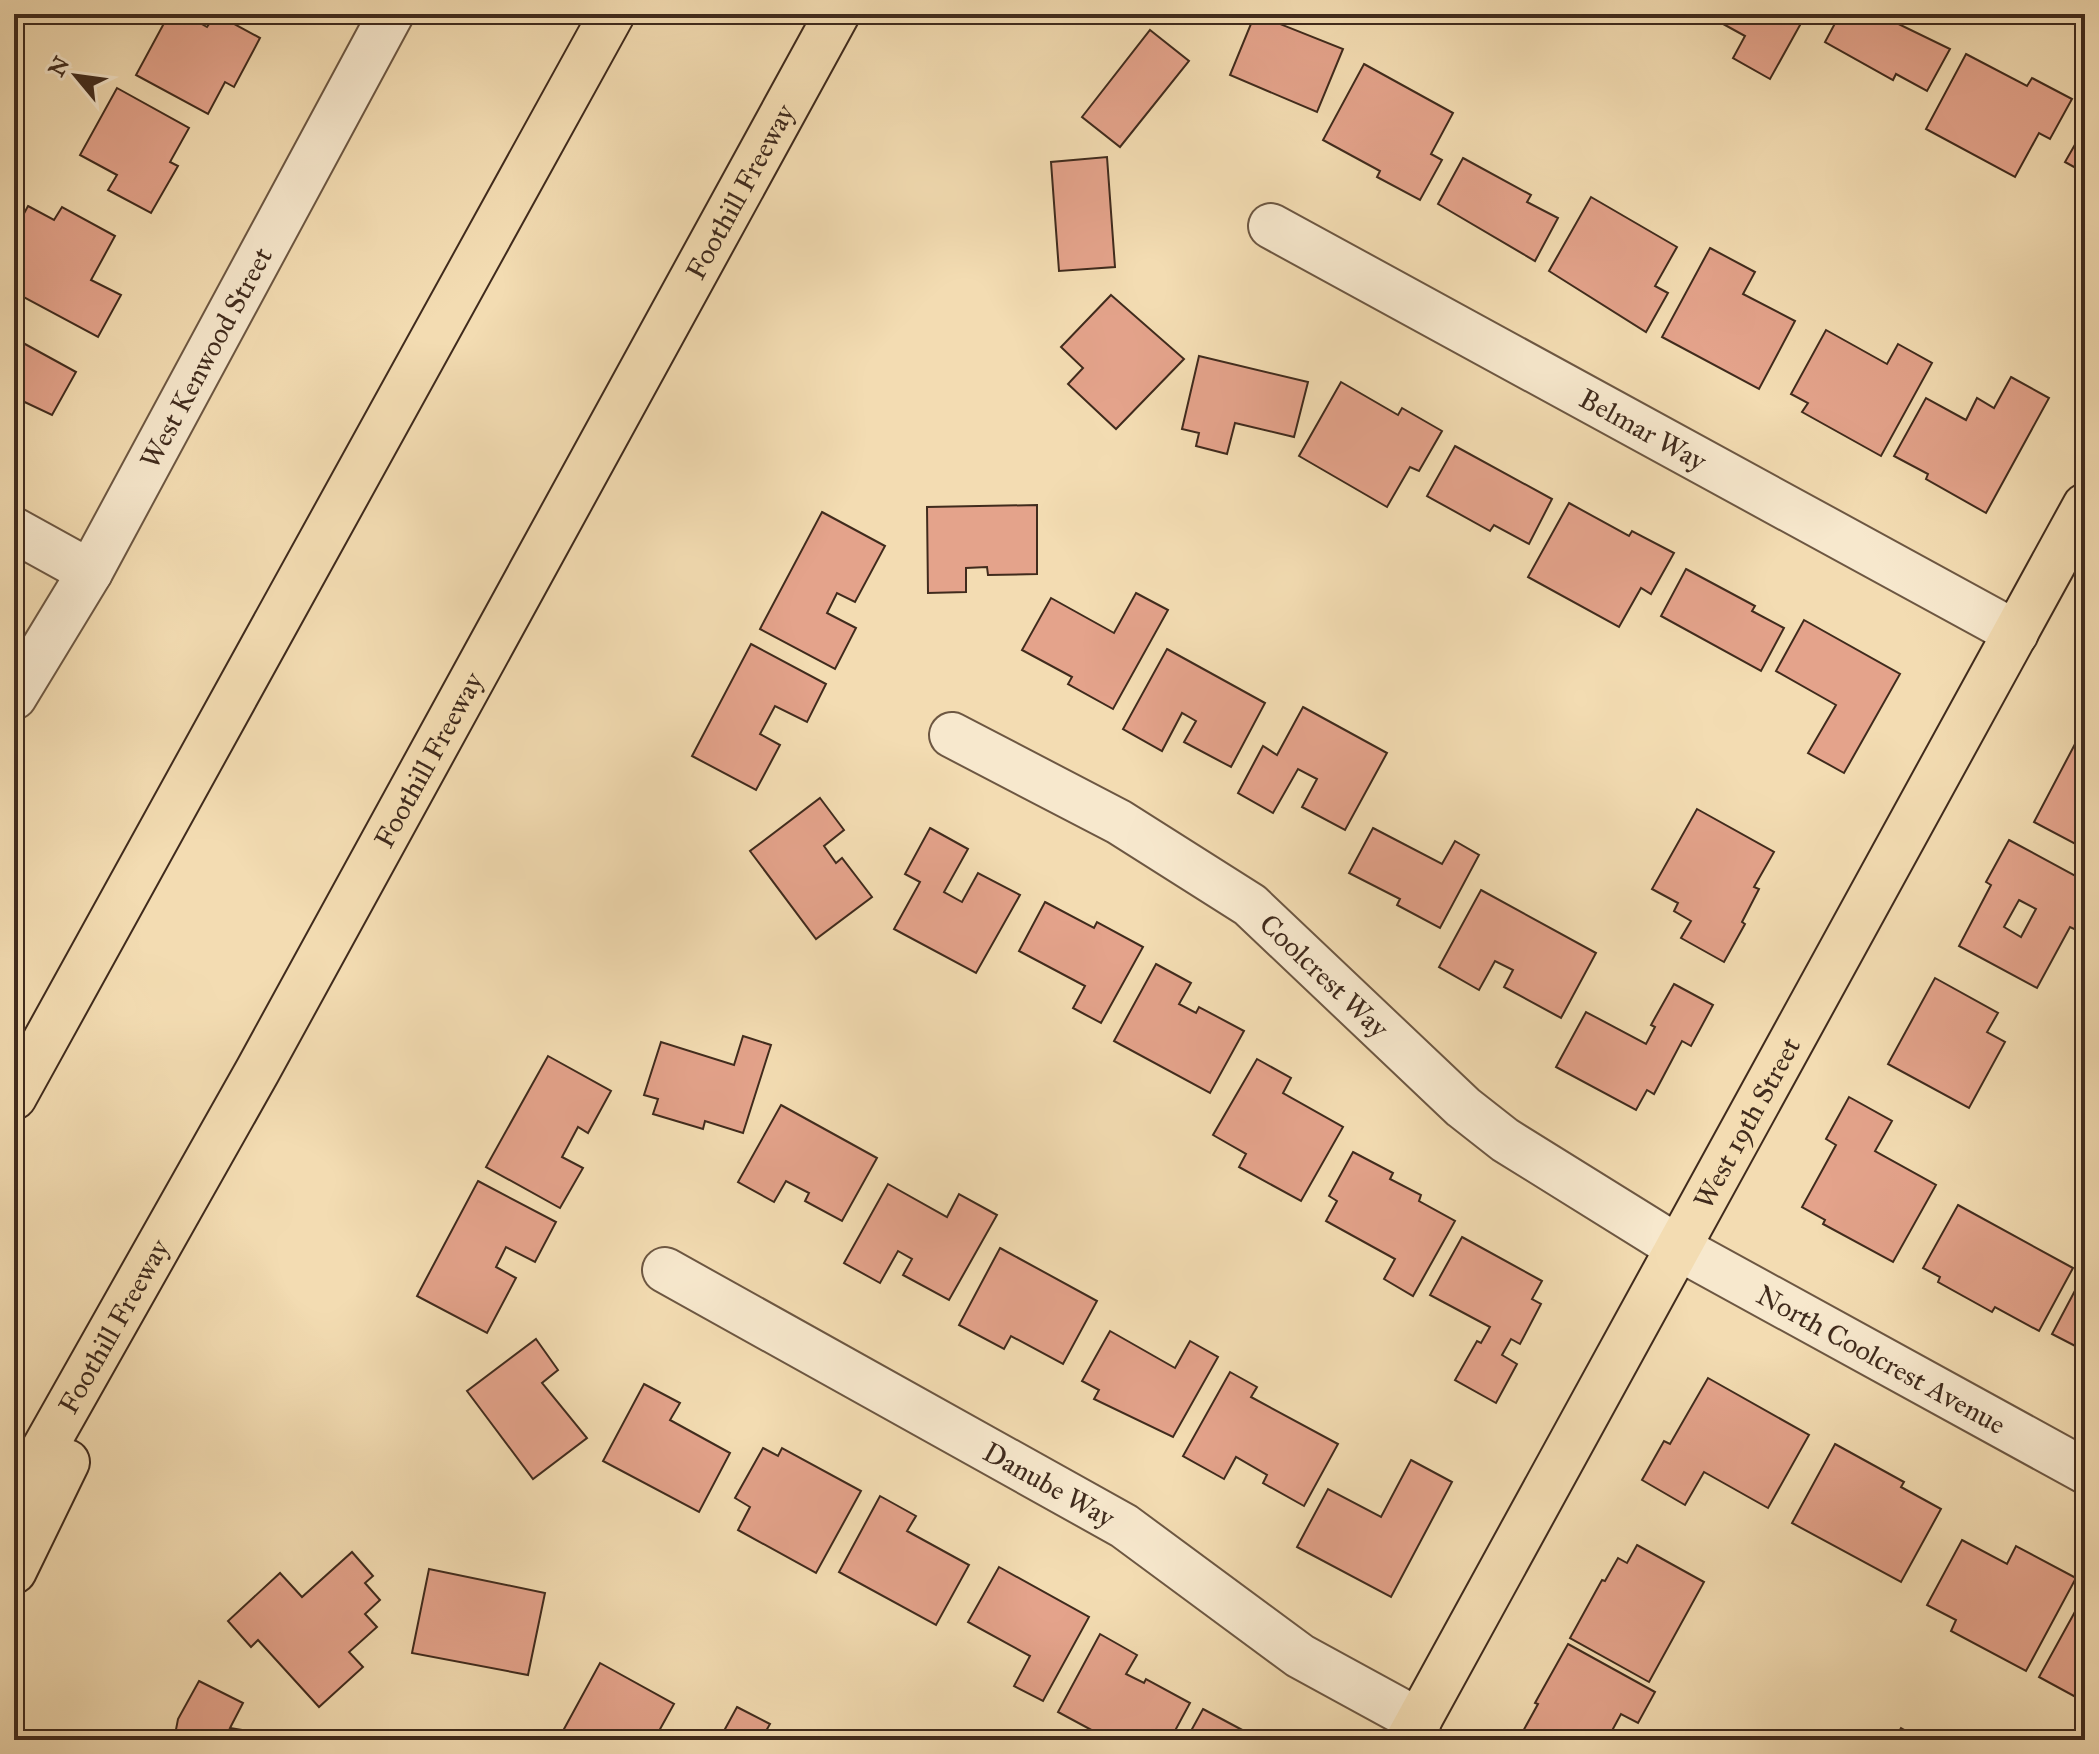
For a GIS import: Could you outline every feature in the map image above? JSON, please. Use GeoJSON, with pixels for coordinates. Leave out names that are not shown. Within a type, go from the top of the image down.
{"type":"FeatureCollection","features":[{"type":"Feature","properties":{"kind":"main road"},"geometry":{"type":"LineString","coordinates":[[14,1097],[612,14]]}},
{"type":"Feature","properties":{"kind":"main road","name":"Foothill Freeway"},"geometry":{"type":"LineString","coordinates":[[14,1502],[258,1070],[837,14]]}},
{"type":"Feature","properties":{"kind":"main road","name":"West 19th Street"},"geometry":{"type":"LineString","coordinates":[[1414,1730],[2085,506]]}},
{"type":"Feature","properties":{"kind":"main road"},"geometry":{"type":"LineString","coordinates":[[14,1571],[258,1070]]}},
{"type":"Feature","properties":{"kind":"street","name":"West Kenwood Street"},"geometry":{"type":"LineString","coordinates":[[14,697],[90,572],[391,14]]}},
{"type":"Feature","properties":{"kind":"street","name":"Belmar Way"},"geometry":{"type":"LineString","coordinates":[[1271,226],[2016,633]]}},
{"type":"Feature","properties":{"kind":"street"},"geometry":{"type":"LineString","coordinates":[[14,530],[90,572]]}},
{"type":"Feature","properties":{"kind":"street","name":"Coolcrest Way"},"geometry":{"type":"LineString","coordinates":[[952,735],[1119,822],[1250,905],[1463,1107],[1505,1140],[1677,1247]]}},
{"type":"Feature","properties":{"kind":"street","name":"North Coolcrest Avenue"},"geometry":{"type":"LineString","coordinates":[[1677,1247],[2085,1471]]}},
{"type":"Feature","properties":{"kind":"street","name":"Danube Way"},"geometry":{"type":"LineString","coordinates":[[665,1270],[1124,1526],[1300,1656],[1414,1730]]}},
{"type":"Feature","properties":{"kind":"building"},"geometry":{"type":"Polygon","coordinates":[[[169,14],[184,14],[207,27],[216,14],[260,38],[234,87],[225,82],[208,114],[136,75],[169,14]]]}},
{"type":"Feature","properties":{"kind":"building"},"geometry":{"type":"Polygon","coordinates":[[[1255,14],[1343,49],[1317,112],[1230,75],[1255,14]]]}},
{"type":"Feature","properties":{"kind":"building"},"geometry":{"type":"Polygon","coordinates":[[[1705,14],[1821,14],[1816,22],[1805,16],[1770,79],[1733,58],[1745,36],[1705,14]]]}},
{"type":"Feature","properties":{"kind":"building"},"geometry":{"type":"Polygon","coordinates":[[[1840,14],[1878,14],[1950,49],[1927,91],[1896,74],[1893,80],[1825,42],[1840,14]]]}},
{"type":"Feature","properties":{"kind":"building"},"geometry":{"type":"Polygon","coordinates":[[[1150,30],[1189,61],[1120,147],[1082,117],[1150,30]]]}},
{"type":"Feature","properties":{"kind":"building"},"geometry":{"type":"Polygon","coordinates":[[[1966,54],[2027,86],[2032,78],[2072,99],[2050,139],[2039,133],[2015,177],[1926,129],[1966,54]]]}},
{"type":"Feature","properties":{"kind":"building"},"geometry":{"type":"Polygon","coordinates":[[[1364,64],[1453,113],[1431,154],[1442,160],[1420,200],[1377,177],[1380,171],[1323,140],[1364,64]]]}},
{"type":"Feature","properties":{"kind":"building"},"geometry":{"type":"Polygon","coordinates":[[[117,88],[189,128],[170,162],[178,166],[151,213],[108,190],[117,175],[80,155],[117,88]]]}},
{"type":"Feature","properties":{"kind":"building"},"geometry":{"type":"Polygon","coordinates":[[[2085,127],[2085,173],[2065,162],[2085,127]]]}},
{"type":"Feature","properties":{"kind":"building"},"geometry":{"type":"Polygon","coordinates":[[[1107,157],[1115,267],[1059,271],[1051,162],[1107,157]]]}},
{"type":"Feature","properties":{"kind":"building"},"geometry":{"type":"Polygon","coordinates":[[[1463,158],[1531,195],[1527,202],[1558,218],[1535,261],[1438,204],[1463,158]]]}},
{"type":"Feature","properties":{"kind":"building"},"geometry":{"type":"Polygon","coordinates":[[[1591,197],[1677,247],[1655,286],[1668,293],[1646,332],[1549,271],[1591,197]]]}},
{"type":"Feature","properties":{"kind":"building"},"geometry":{"type":"Polygon","coordinates":[[[28,206],[54,220],[62,207],[115,236],[91,280],[121,295],[98,337],[14,292],[14,232],[28,206]]]}},
{"type":"Feature","properties":{"kind":"building"},"geometry":{"type":"Polygon","coordinates":[[[1710,248],[1755,272],[1743,294],[1795,321],[1759,389],[1662,337],[1710,248]]]}},
{"type":"Feature","properties":{"kind":"building"},"geometry":{"type":"Polygon","coordinates":[[[1111,295],[1184,359],[1116,429],[1068,384],[1083,368],[1061,347],[1111,295]]]}},
{"type":"Feature","properties":{"kind":"building"},"geometry":{"type":"Polygon","coordinates":[[[1826,330],[1887,364],[1898,344],[1932,363],[1881,456],[1802,412],[1808,403],[1791,394],[1826,330]]]}},
{"type":"Feature","properties":{"kind":"building"},"geometry":{"type":"Polygon","coordinates":[[[14,338],[76,372],[52,415],[14,397],[14,338]]]}},
{"type":"Feature","properties":{"kind":"building"},"geometry":{"type":"Polygon","coordinates":[[[1199,356],[1308,382],[1294,437],[1235,423],[1227,454],[1196,446],[1199,433],[1182,429],[1199,356]]]}},
{"type":"Feature","properties":{"kind":"building"},"geometry":{"type":"Polygon","coordinates":[[[2011,377],[2049,398],[1986,513],[1926,479],[1928,474],[1894,456],[1926,398],[1966,420],[1977,398],[1994,408],[2011,377]]]}},
{"type":"Feature","properties":{"kind":"building"},"geometry":{"type":"Polygon","coordinates":[[[1341,382],[1398,415],[1402,408],[1442,431],[1419,471],[1410,467],[1387,507],[1299,456],[1341,382]]]}},
{"type":"Feature","properties":{"kind":"building"},"geometry":{"type":"Polygon","coordinates":[[[1455,446],[1552,499],[1529,544],[1494,525],[1490,531],[1427,496],[1455,446]]]}},
{"type":"Feature","properties":{"kind":"building"},"geometry":{"type":"Polygon","coordinates":[[[1569,503],[1629,536],[1632,531],[1674,553],[1651,594],[1641,588],[1619,627],[1528,577],[1569,503]]]}},
{"type":"Feature","properties":{"kind":"building"},"geometry":{"type":"Polygon","coordinates":[[[1037,505],[1037,574],[988,575],[987,567],[966,568],[966,592],[928,593],[927,507],[1037,505]]]}},
{"type":"Feature","properties":{"kind":"building"},"geometry":{"type":"Polygon","coordinates":[[[822,512],[885,546],[855,602],[837,593],[827,613],[856,628],[835,669],[760,629],[822,512]]]}},
{"type":"Feature","properties":{"kind":"building"},"geometry":{"type":"Polygon","coordinates":[[[1686,569],[1755,606],[1752,611],[1784,628],[1761,671],[1661,616],[1686,569]]]}},
{"type":"Feature","properties":{"kind":"building"},"geometry":{"type":"Polygon","coordinates":[[[1136,593],[1168,610],[1113,709],[1068,684],[1072,677],[1022,650],[1051,598],[1114,633],[1136,593]]]}},
{"type":"Feature","properties":{"kind":"building"},"geometry":{"type":"Polygon","coordinates":[[[1804,620],[1900,674],[1844,773],[1808,753],[1836,705],[1776,671],[1804,620]]]}},
{"type":"Feature","properties":{"kind":"building"},"geometry":{"type":"Polygon","coordinates":[[[751,644],[826,684],[807,722],[775,706],[760,734],[780,745],[756,790],[692,756],[751,644]]]}},
{"type":"Feature","properties":{"kind":"building"},"geometry":{"type":"Polygon","coordinates":[[[1167,649],[1265,703],[1231,767],[1184,742],[1196,721],[1182,713],[1162,751],[1123,729],[1167,649]]]}},
{"type":"Feature","properties":{"kind":"building"},"geometry":{"type":"Polygon","coordinates":[[[1303,707],[1387,753],[1345,830],[1302,807],[1317,779],[1298,769],[1273,813],[1238,793],[1263,746],[1277,755],[1303,707]]]}},
{"type":"Feature","properties":{"kind":"building"},"geometry":{"type":"Polygon","coordinates":[[[2085,725],[2085,844],[2083,848],[2034,822],[2085,725]]]}},
{"type":"Feature","properties":{"kind":"building"},"geometry":{"type":"Polygon","coordinates":[[[820,798],[844,830],[824,846],[836,863],[842,858],[872,897],[816,939],[750,851],[820,798]]]}},
{"type":"Feature","properties":{"kind":"building"},"geometry":{"type":"Polygon","coordinates":[[[1697,809],[1774,852],[1754,887],[1759,889],[1742,922],[1745,924],[1724,962],[1681,938],[1691,921],[1674,911],[1678,903],[1652,889],[1697,809]]]}},
{"type":"Feature","properties":{"kind":"building"},"geometry":{"type":"Polygon","coordinates":[[[930,828],[968,849],[944,892],[962,902],[978,873],[1020,895],[976,973],[894,929],[920,882],[905,874],[930,828]]]}},
{"type":"Feature","properties":{"kind":"building"},"geometry":{"type":"Polygon","coordinates":[[[1373,828],[1442,864],[1455,841],[1479,855],[1440,928],[1397,905],[1400,899],[1349,873],[1373,828]]]}},
{"type":"Feature","properties":{"kind":"building"},"geometry":{"type":"Polygon","coordinates":[[[2009,840],[2085,881],[2085,934],[2070,927],[2037,988],[1959,946],[1991,885],[1986,882],[2009,840]],[[2019,900],[2004,927],[2021,937],[2036,909],[2019,900]]]}},
{"type":"Feature","properties":{"kind":"building"},"geometry":{"type":"Polygon","coordinates":[[[1481,890],[1596,953],[1561,1018],[1504,987],[1513,970],[1495,961],[1479,990],[1439,967],[1481,890]]]}},
{"type":"Feature","properties":{"kind":"building"},"geometry":{"type":"Polygon","coordinates":[[[1045,902],[1094,928],[1097,922],[1143,947],[1101,1023],[1073,1008],[1085,986],[1019,951],[1045,902]]]}},
{"type":"Feature","properties":{"kind":"building"},"geometry":{"type":"Polygon","coordinates":[[[1156,964],[1191,983],[1179,1004],[1196,1013],[1199,1007],[1244,1031],[1210,1093],[1114,1041],[1156,964]]]}},
{"type":"Feature","properties":{"kind":"building"},"geometry":{"type":"Polygon","coordinates":[[[1935,978],[1998,1013],[1987,1032],[2005,1042],[1969,1108],[1888,1064],[1935,978]]]}},
{"type":"Feature","properties":{"kind":"building"},"geometry":{"type":"Polygon","coordinates":[[[1674,984],[1713,1005],[1691,1046],[1682,1041],[1654,1094],[1647,1090],[1636,1110],[1556,1067],[1586,1012],[1646,1044],[1655,1027],[1651,1025],[1674,984]]]}},
{"type":"Feature","properties":{"kind":"building"},"geometry":{"type":"Polygon","coordinates":[[[743,1036],[771,1045],[743,1133],[705,1121],[703,1129],[653,1114],[658,1099],[644,1095],[661,1042],[734,1065],[743,1036]]]}},
{"type":"Feature","properties":{"kind":"building"},"geometry":{"type":"Polygon","coordinates":[[[548,1056],[611,1091],[588,1133],[578,1127],[562,1157],[583,1168],[560,1208],[486,1167],[548,1056]]]}},
{"type":"Feature","properties":{"kind":"building"},"geometry":{"type":"Polygon","coordinates":[[[1257,1059],[1291,1078],[1283,1093],[1343,1127],[1301,1201],[1239,1167],[1246,1154],[1213,1135],[1257,1059]]]}},
{"type":"Feature","properties":{"kind":"building"},"geometry":{"type":"Polygon","coordinates":[[[1849,1097],[1892,1121],[1875,1151],[1936,1185],[1893,1262],[1823,1224],[1825,1220],[1802,1207],[1836,1145],[1826,1139],[1849,1097]]]}},
{"type":"Feature","properties":{"kind":"building"},"geometry":{"type":"Polygon","coordinates":[[[781,1105],[877,1158],[842,1221],[805,1201],[809,1193],[786,1181],[774,1202],[738,1182],[781,1105]]]}},
{"type":"Feature","properties":{"kind":"building"},"geometry":{"type":"Polygon","coordinates":[[[1353,1152],[1393,1173],[1390,1179],[1421,1195],[1419,1201],[1455,1221],[1413,1296],[1384,1279],[1395,1259],[1326,1221],[1337,1201],[1329,1196],[1353,1152]]]}},
{"type":"Feature","properties":{"kind":"building"},"geometry":{"type":"Polygon","coordinates":[[[478,1181],[556,1222],[535,1262],[506,1247],[496,1267],[516,1278],[487,1333],[417,1296],[478,1181]]]}},
{"type":"Feature","properties":{"kind":"building"},"geometry":{"type":"Polygon","coordinates":[[[888,1184],[947,1217],[959,1194],[997,1215],[949,1300],[903,1275],[912,1259],[898,1251],[880,1283],[844,1263],[888,1184]]]}},
{"type":"Feature","properties":{"kind":"building"},"geometry":{"type":"Polygon","coordinates":[[[1958,1205],[2073,1268],[2039,1331],[1995,1307],[1992,1312],[1938,1282],[1940,1277],[1923,1268],[1958,1205]]]}},
{"type":"Feature","properties":{"kind":"building"},"geometry":{"type":"Polygon","coordinates":[[[1462,1237],[1542,1281],[1532,1299],[1541,1304],[1520,1344],[1511,1339],[1502,1355],[1517,1364],[1496,1403],[1455,1380],[1477,1341],[1481,1343],[1490,1327],[1430,1295],[1462,1237]]]}},
{"type":"Feature","properties":{"kind":"building"},"geometry":{"type":"Polygon","coordinates":[[[1000,1248],[1097,1301],[1063,1364],[1011,1336],[1004,1349],[959,1325],[1000,1248]]]}},
{"type":"Feature","properties":{"kind":"building"},"geometry":{"type":"Polygon","coordinates":[[[2079,1283],[2085,1287],[2085,1351],[2052,1334],[2079,1283]]]}},
{"type":"Feature","properties":{"kind":"building"},"geometry":{"type":"Polygon","coordinates":[[[1110,1331],[1175,1368],[1190,1341],[1218,1357],[1173,1437],[1094,1399],[1099,1390],[1082,1381],[1110,1331]]]}},
{"type":"Feature","properties":{"kind":"building"},"geometry":{"type":"Polygon","coordinates":[[[536,1339],[558,1370],[542,1383],[587,1438],[533,1479],[467,1391],[536,1339]]]}},
{"type":"Feature","properties":{"kind":"building"},"geometry":{"type":"Polygon","coordinates":[[[1230,1372],[1257,1387],[1251,1397],[1338,1444],[1304,1506],[1263,1483],[1267,1475],[1236,1457],[1224,1479],[1183,1456],[1230,1372]]]}},
{"type":"Feature","properties":{"kind":"building"},"geometry":{"type":"Polygon","coordinates":[[[1708,1378],[1809,1435],[1768,1508],[1704,1472],[1685,1505],[1642,1480],[1664,1441],[1670,1444],[1708,1378]]]}},
{"type":"Feature","properties":{"kind":"building"},"geometry":{"type":"Polygon","coordinates":[[[644,1384],[680,1403],[670,1420],[730,1453],[699,1512],[603,1461],[644,1384]]]}},
{"type":"Feature","properties":{"kind":"building"},"geometry":{"type":"Polygon","coordinates":[[[1835,1444],[1904,1482],[1901,1487],[1941,1509],[1901,1582],[1792,1523],[1835,1444]]]}},
{"type":"Feature","properties":{"kind":"building"},"geometry":{"type":"Polygon","coordinates":[[[763,1448],[778,1456],[782,1448],[861,1491],[816,1573],[738,1530],[750,1507],[735,1498],[763,1448]]]}},
{"type":"Feature","properties":{"kind":"building"},"geometry":{"type":"Polygon","coordinates":[[[1411,1460],[1452,1482],[1391,1597],[1297,1547],[1328,1489],[1381,1517],[1411,1460]]]}},
{"type":"Feature","properties":{"kind":"building"},"geometry":{"type":"Polygon","coordinates":[[[880,1496],[916,1516],[907,1531],[969,1565],[936,1625],[839,1572],[880,1496]]]}},
{"type":"Feature","properties":{"kind":"building"},"geometry":{"type":"Polygon","coordinates":[[[1962,1540],[2007,1564],[2016,1546],[2076,1578],[2026,1671],[1951,1631],[1956,1620],[1927,1605],[1962,1540]]]}},
{"type":"Feature","properties":{"kind":"building"},"geometry":{"type":"Polygon","coordinates":[[[1637,1545],[1704,1582],[1649,1682],[1570,1638],[1602,1580],[1605,1581],[1618,1558],[1627,1563],[1637,1545]]]}},
{"type":"Feature","properties":{"kind":"building"},"geometry":{"type":"Polygon","coordinates":[[[352,1552],[373,1576],[365,1583],[380,1600],[365,1614],[377,1627],[349,1652],[363,1667],[319,1707],[258,1640],[251,1647],[228,1621],[280,1573],[302,1597],[352,1552]]]}},
{"type":"Feature","properties":{"kind":"building"},"geometry":{"type":"Polygon","coordinates":[[[999,1567],[1089,1617],[1043,1701],[1014,1686],[1030,1656],[968,1622],[999,1567]]]}},
{"type":"Feature","properties":{"kind":"building"},"geometry":{"type":"Polygon","coordinates":[[[429,1569],[545,1593],[528,1675],[412,1653],[429,1569]]]}},
{"type":"Feature","properties":{"kind":"building"},"geometry":{"type":"Polygon","coordinates":[[[2082,1599],[2085,1601],[2085,1702],[2039,1677],[2082,1599]]]}},
{"type":"Feature","properties":{"kind":"building"},"geometry":{"type":"Polygon","coordinates":[[[1100,1634],[1137,1655],[1126,1674],[1144,1683],[1146,1679],[1190,1703],[1170,1740],[1110,1740],[1058,1712],[1100,1634]]]}},
{"type":"Feature","properties":{"kind":"building"},"geometry":{"type":"Polygon","coordinates":[[[1568,1644],[1655,1692],[1638,1723],[1621,1714],[1607,1740],[1524,1740],[1526,1736],[1522,1733],[1538,1704],[1535,1703],[1568,1644]]]}},
{"type":"Feature","properties":{"kind":"building"},"geometry":{"type":"Polygon","coordinates":[[[600,1663],[674,1704],[654,1740],[558,1740],[600,1663]]]}},
{"type":"Feature","properties":{"kind":"building"},"geometry":{"type":"Polygon","coordinates":[[[199,1681],[243,1703],[230,1728],[305,1740],[174,1740],[178,1719],[199,1681]]]}},
{"type":"Feature","properties":{"kind":"building"},"geometry":{"type":"Polygon","coordinates":[[[737,1707],[770,1724],[762,1738],[767,1740],[719,1740],[737,1707]]]}},
{"type":"Feature","properties":{"kind":"building"},"geometry":{"type":"Polygon","coordinates":[[[1203,1709],[1261,1740],[1186,1740],[1203,1709]]]}},
{"type":"Feature","properties":{"kind":"building"},"geometry":{"type":"Polygon","coordinates":[[[1901,1728],[1922,1740],[1894,1740],[1901,1728]]]}}]}
